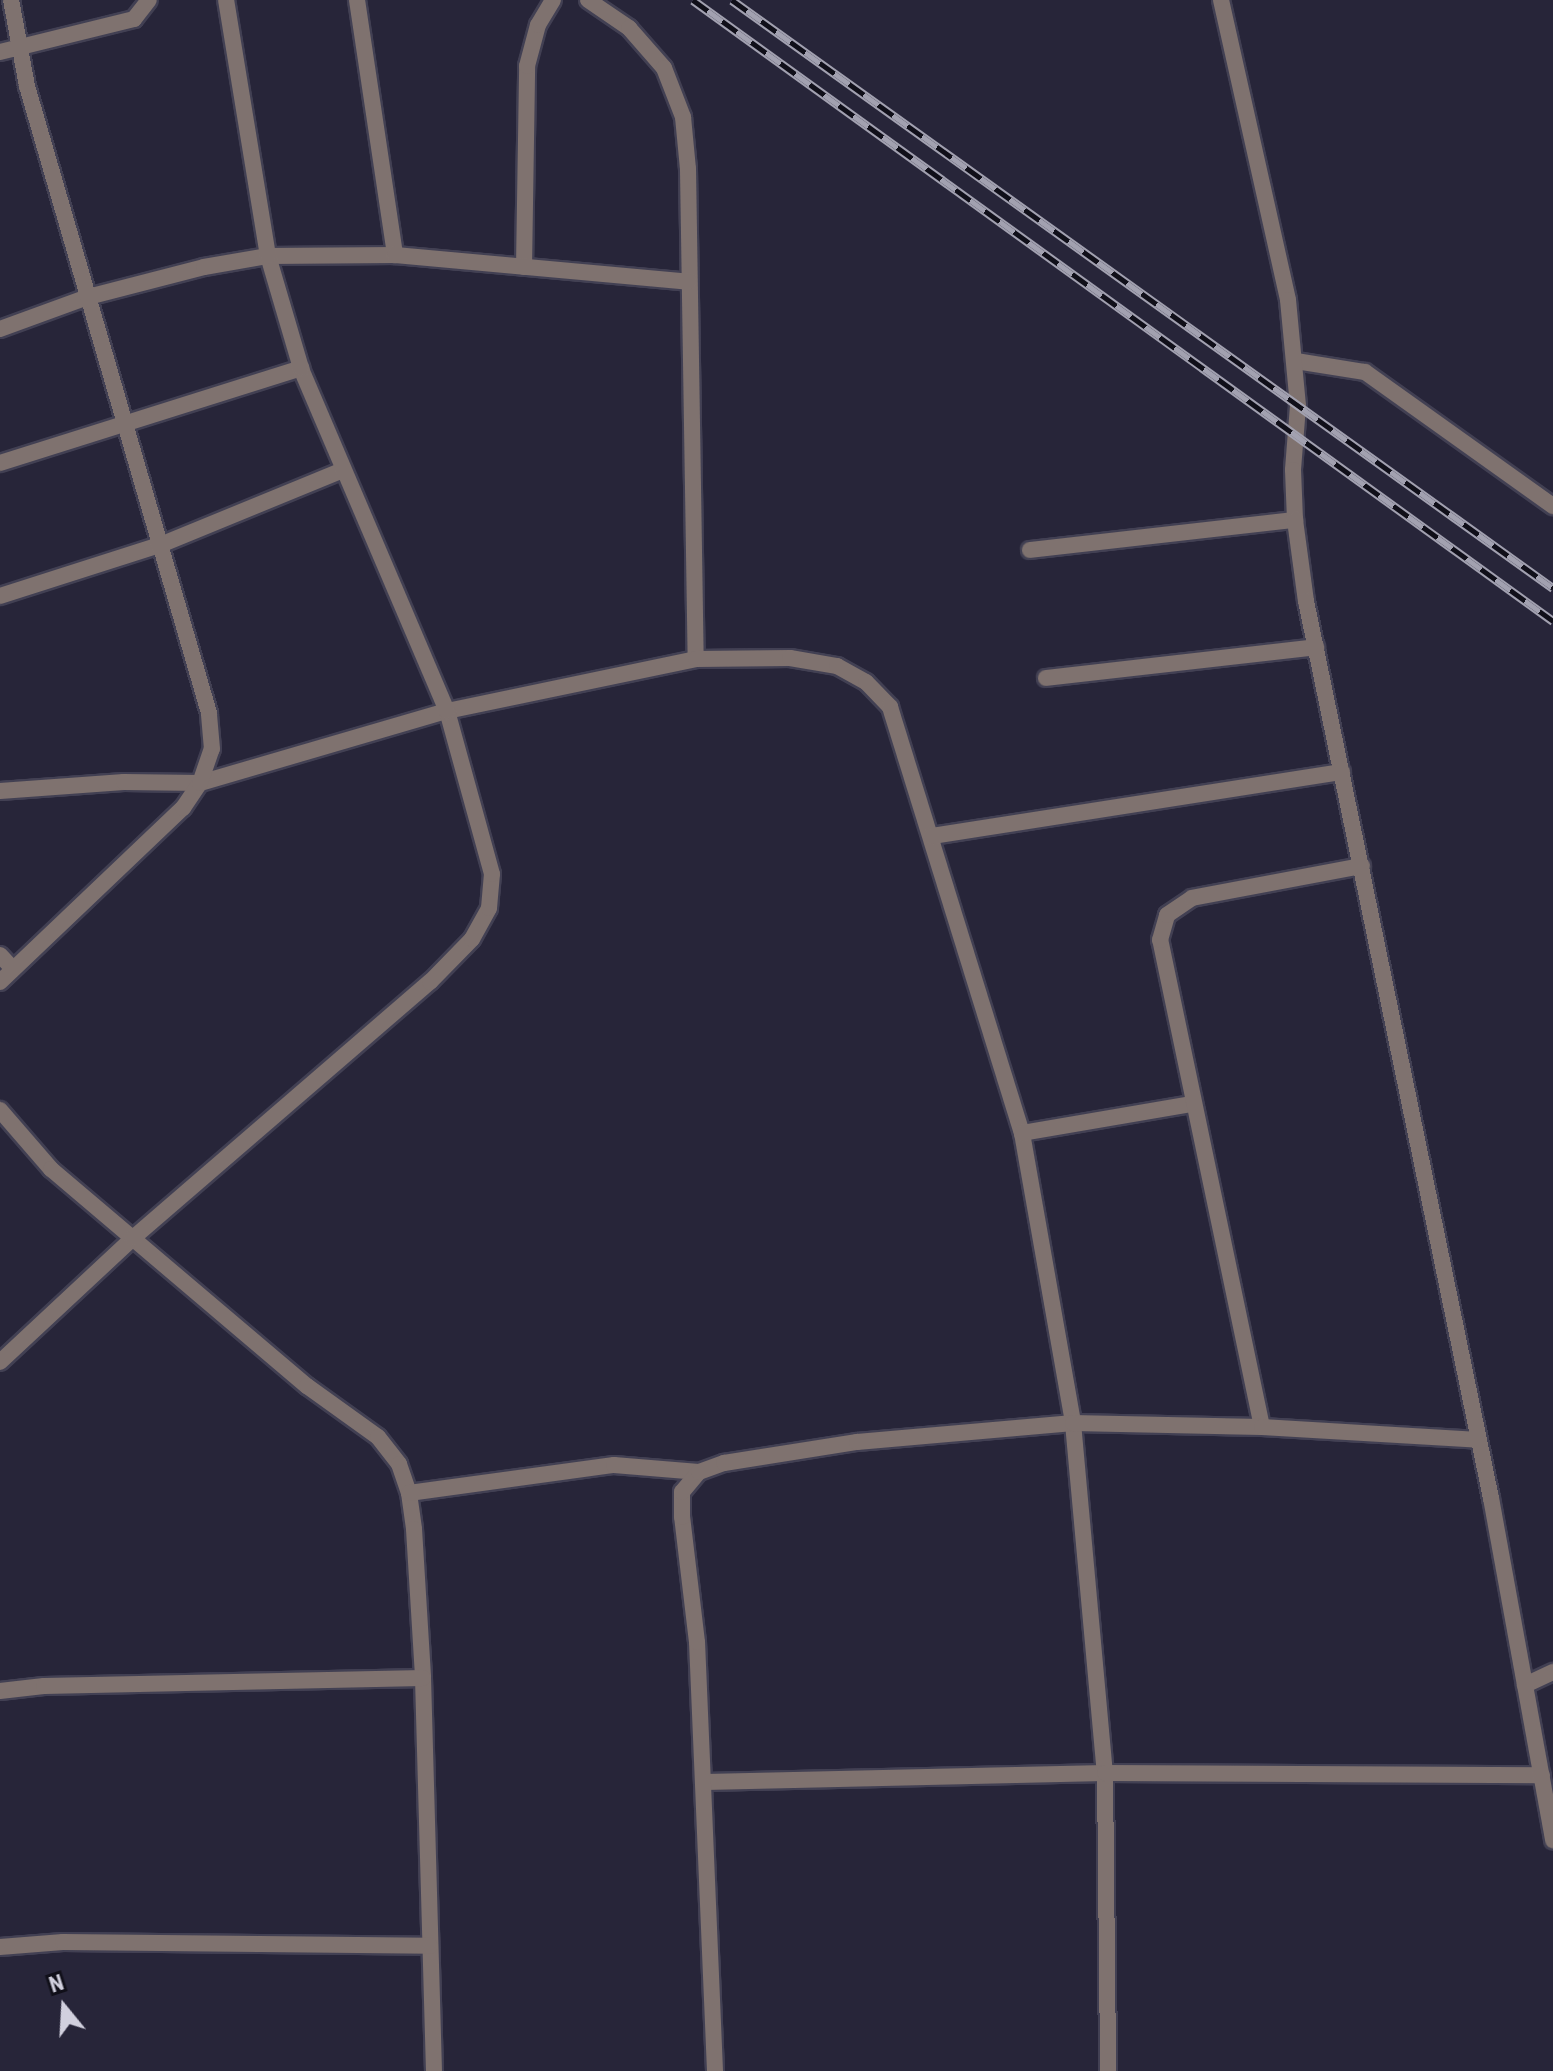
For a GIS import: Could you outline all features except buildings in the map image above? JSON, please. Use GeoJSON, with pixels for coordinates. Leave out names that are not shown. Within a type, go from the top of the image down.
{"type":"FeatureCollection","features":[{"type":"Feature","properties":{"kind":"street"},"geometry":{"type":"LineString","coordinates":[[0,982],[183,808],[200,783],[212,749],[209,713],[18,48],[11,0]]}},
{"type":"Feature","properties":{"kind":"street"},"geometry":{"type":"LineString","coordinates":[[0,52],[134,19],[149,0]]}},
{"type":"Feature","properties":{"kind":"street"},"geometry":{"type":"LineString","coordinates":[[0,1362],[133,1238],[430,982],[472,939],[489,908],[492,874],[447,711],[301,368],[268,256],[226,0]]}},
{"type":"Feature","properties":{"kind":"street"},"geometry":{"type":"LineString","coordinates":[[357,0],[395,255]]}},
{"type":"Feature","properties":{"kind":"street"},"geometry":{"type":"LineString","coordinates":[[524,267],[527,66],[538,25],[553,0]]}},
{"type":"Feature","properties":{"kind":"street"},"geometry":{"type":"LineString","coordinates":[[588,0],[629,28],[664,68],[683,117],[696,659]]}},
{"type":"Feature","properties":{"kind":"street"},"geometry":{"type":"LineString","coordinates":[[1221,0],[1288,300],[1296,361],[1295,520],[1316,647],[1479,1440],[1553,1840]]}},
{"type":"Feature","properties":{"kind":"street"},"geometry":{"type":"LineString","coordinates":[[0,329],[88,297],[204,267],[268,256],[395,255],[689,282]]}},
{"type":"Feature","properties":{"kind":"street"},"geometry":{"type":"LineString","coordinates":[[1296,361],[1365,372],[1553,506]]}},
{"type":"Feature","properties":{"kind":"street"},"geometry":{"type":"LineString","coordinates":[[0,463],[301,368]]}},
{"type":"Feature","properties":{"kind":"street"},"geometry":{"type":"LineString","coordinates":[[0,596],[160,545],[343,470]]}},
{"type":"Feature","properties":{"kind":"street"},"geometry":{"type":"LineString","coordinates":[[1030,550],[1295,520]]}},
{"type":"Feature","properties":{"kind":"street"},"geometry":{"type":"LineString","coordinates":[[1046,678],[1316,647]]}},
{"type":"Feature","properties":{"kind":"street"},"geometry":{"type":"LineString","coordinates":[[0,791],[124,782],[200,783],[447,711],[696,659],[790,658],[837,666],[866,682],[890,707],[1022,1133],[1073,1423],[1105,1773],[1108,2071]]}},
{"type":"Feature","properties":{"kind":"street"},"geometry":{"type":"LineString","coordinates":[[932,836],[1342,772]]}},
{"type":"Feature","properties":{"kind":"street"},"geometry":{"type":"LineString","coordinates":[[1262,1427],[1160,940],[1167,915],[1192,898],[1362,866]]}},
{"type":"Feature","properties":{"kind":"street"},"geometry":{"type":"LineString","coordinates":[[0,955],[13,969]]}},
{"type":"Feature","properties":{"kind":"street"},"geometry":{"type":"LineString","coordinates":[[1022,1133],[1192,1104]]}},
{"type":"Feature","properties":{"kind":"street"},"geometry":{"type":"LineString","coordinates":[[0,1110],[51,1169],[307,1386],[378,1437],[399,1464],[409,1493],[423,1678],[434,2071]]}},
{"type":"Feature","properties":{"kind":"street"},"geometry":{"type":"LineString","coordinates":[[409,1493],[614,1465],[699,1472],[724,1463],[857,1442],[1073,1423],[1262,1427],[1479,1440]]}},
{"type":"Feature","properties":{"kind":"street"},"geometry":{"type":"LineString","coordinates":[[699,1472],[682,1492],[682,1517],[697,1642],[715,2071]]}},
{"type":"Feature","properties":{"kind":"street"},"geometry":{"type":"LineString","coordinates":[[1525,1685],[1553,1672]]}},
{"type":"Feature","properties":{"kind":"street"},"geometry":{"type":"LineString","coordinates":[[0,1691],[44,1686],[423,1678]]}},
{"type":"Feature","properties":{"kind":"street"},"geometry":{"type":"LineString","coordinates":[[705,1782],[1105,1773],[1542,1775]]}},
{"type":"Feature","properties":{"kind":"street"},"geometry":{"type":"LineString","coordinates":[[0,1947],[63,1942],[430,1946]]}},
{"type":"Feature","properties":{"kind":"railway"},"geometry":{"type":"LineString","coordinates":[[693,0],[1553,621]]}},
{"type":"Feature","properties":{"kind":"railway"},"geometry":{"type":"LineString","coordinates":[[732,0],[1553,588]]}}]}
